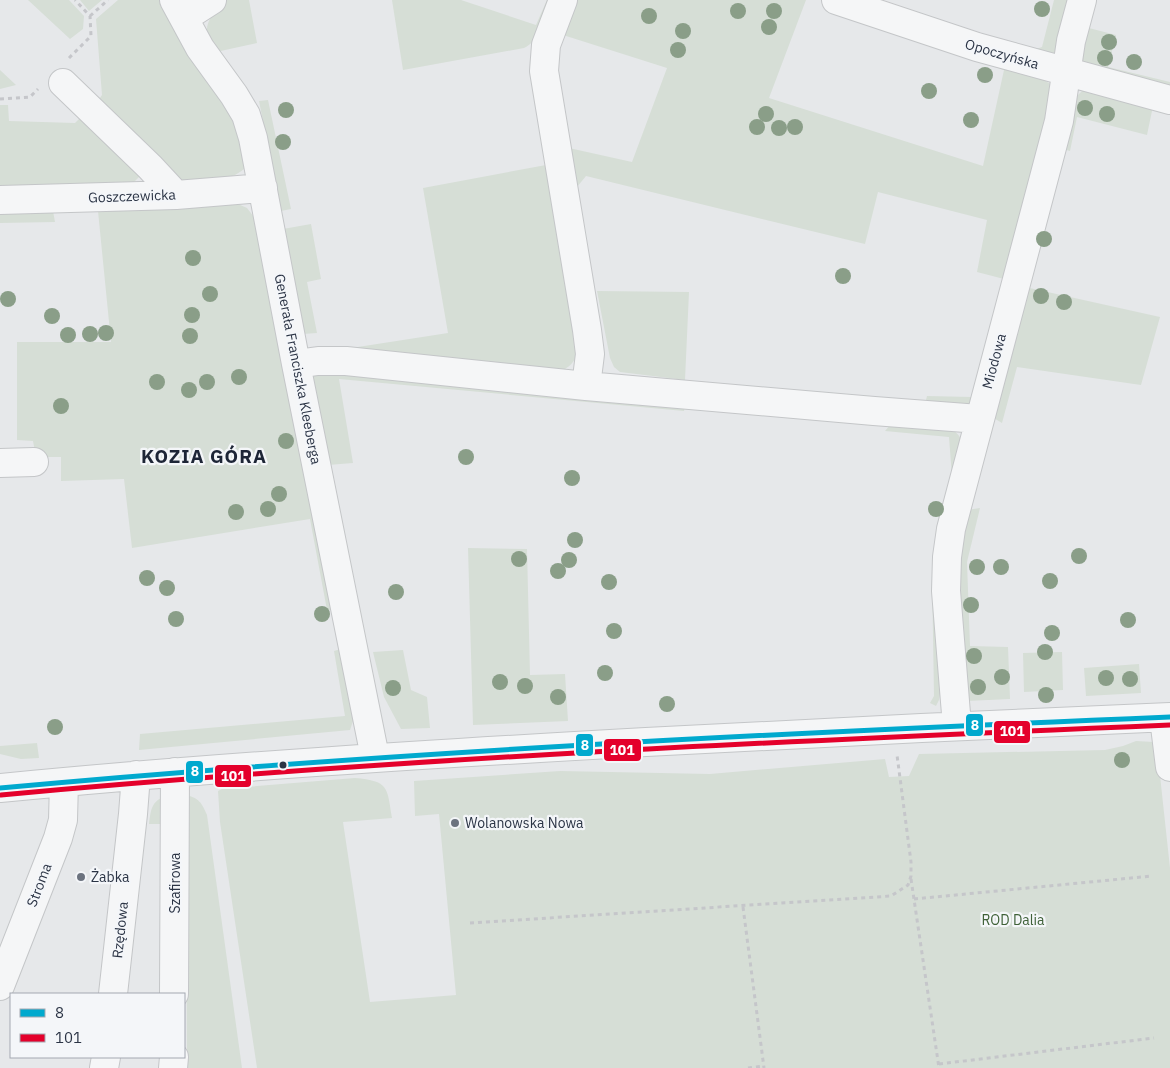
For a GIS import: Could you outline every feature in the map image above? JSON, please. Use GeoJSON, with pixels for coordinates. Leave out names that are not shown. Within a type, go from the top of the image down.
{"type":"FeatureCollection","features":[{"type":"Feature","properties":{"kind":"street"},"geometry":{"type":"LineString","coordinates":[[179,9],[212,0]]}},
{"type":"Feature","properties":{"kind":"street"},"geometry":{"type":"LineString","coordinates":[[563,0],[546,45],[544,72],[587,330],[590,354],[586,386]]}},
{"type":"Feature","properties":{"kind":"street","name":"Opoczyńska"},"geometry":{"type":"LineString","coordinates":[[836,0],[968,44],[1170,100]]}},
{"type":"Feature","properties":{"kind":"street","name":"Miodowa"},"geometry":{"type":"LineString","coordinates":[[957,726],[946,591],[947,557],[951,529],[1059,120],[1071,41],[1082,0]]}},
{"type":"Feature","properties":{"kind":"street","name":"Generała Franciszka Kleeberga"},"geometry":{"type":"LineString","coordinates":[[179,9],[200,48],[246,115],[253,138],[296,364],[375,757]]}},
{"type":"Feature","properties":{"kind":"street"},"geometry":{"type":"LineString","coordinates":[[63,83],[150,166],[176,195]]}},
{"type":"Feature","properties":{"kind":"street","name":"Goszczewicka"},"geometry":{"type":"LineString","coordinates":[[0,200],[176,195],[263,188]]}},
{"type":"Feature","properties":{"kind":"street"},"geometry":{"type":"LineString","coordinates":[[296,364],[318,361],[346,362],[586,386],[979,419]]}},
{"type":"Feature","properties":{"kind":"street"},"geometry":{"type":"LineString","coordinates":[[0,462],[34,462]]}},
{"type":"Feature","properties":{"kind":"street"},"geometry":{"type":"LineString","coordinates":[[0,788],[136,775],[375,757],[957,726],[1167,718],[1170,767]]}},
{"type":"Feature","properties":{"kind":"street","name":"Szafirowa"},"geometry":{"type":"LineString","coordinates":[[174,993],[175,772]]}},
{"type":"Feature","properties":{"kind":"street","name":"Rzędowa"},"geometry":{"type":"LineString","coordinates":[[113,993],[136,775]]}},
{"type":"Feature","properties":{"kind":"street","name":"Stroma"},"geometry":{"type":"LineString","coordinates":[[0,986],[58,838],[63,820],[64,782]]}},
{"type":"Feature","properties":{"kind":"path"},"geometry":{"type":"LineString","coordinates":[[90,16],[108,0]]}},
{"type":"Feature","properties":{"kind":"path"},"geometry":{"type":"LineString","coordinates":[[898,777],[939,1066],[1154,1038]]}},
{"type":"Feature","properties":{"kind":"path"},"geometry":{"type":"LineString","coordinates":[[470,923],[743,907],[891,896],[908,886],[911,876]]}},
{"type":"Feature","properties":{"kind":"path"},"geometry":{"type":"LineString","coordinates":[[914,899],[1152,876]]}},
{"type":"Feature","properties":{"kind":"path"},"geometry":{"type":"LineString","coordinates":[[743,907],[764,1067],[748,1068]]}},
{"type":"Feature","properties":{"kind":"green space"},"geometry":{"type":"Polygon","coordinates":[[[28,0],[69,0],[84,16],[83,29],[70,39],[28,0]]]}},
{"type":"Feature","properties":{"kind":"green space"},"geometry":{"type":"Polygon","coordinates":[[[80,0],[102,0],[89,11],[80,0]]]}},
{"type":"Feature","properties":{"kind":"green space"},"geometry":{"type":"Polygon","coordinates":[[[118,0],[162,0],[233,108],[245,168],[224,179],[183,184],[97,102],[102,95],[96,19],[118,0]]]}},
{"type":"Feature","properties":{"kind":"green space"},"geometry":{"type":"Polygon","coordinates":[[[227,0],[249,0],[257,43],[216,52],[208,36],[208,24],[216,11],[227,0]]]}},
{"type":"Feature","properties":{"kind":"green space"},"geometry":{"type":"Polygon","coordinates":[[[392,0],[461,0],[536,25],[547,0],[553,0],[539,34],[530,45],[524,48],[403,70],[392,0]]]}},
{"type":"Feature","properties":{"kind":"green space"},"geometry":{"type":"Polygon","coordinates":[[[569,0],[806,0],[769,98],[983,166],[1004,70],[963,57],[1039,77],[1052,85],[1054,91],[978,391],[969,406],[925,404],[927,396],[972,397],[1004,279],[977,272],[987,220],[878,192],[865,244],[586,176],[577,187],[569,148],[632,162],[667,68],[563,35],[569,0]]]}},
{"type":"Feature","properties":{"kind":"green space"},"geometry":{"type":"Polygon","coordinates":[[[1054,0],[1071,0],[1056,52],[1052,55],[1036,49],[1042,47],[1054,0]]]}},
{"type":"Feature","properties":{"kind":"green space"},"geometry":{"type":"Polygon","coordinates":[[[1085,27],[1116,35],[1108,67],[1170,82],[1170,88],[1081,65],[1085,27]]]}},
{"type":"Feature","properties":{"kind":"green space"},"geometry":{"type":"Polygon","coordinates":[[[0,70],[16,85],[0,89],[0,70]]]}},
{"type":"Feature","properties":{"kind":"green space"},"geometry":{"type":"Polygon","coordinates":[[[1083,90],[1153,106],[1147,135],[1077,117],[1070,151],[1063,149],[1077,96],[1083,90]]]}},
{"type":"Feature","properties":{"kind":"green space"},"geometry":{"type":"Polygon","coordinates":[[[268,100],[291,209],[281,211],[259,101],[268,100]]]}},
{"type":"Feature","properties":{"kind":"green space"},"geometry":{"type":"Polygon","coordinates":[[[0,105],[8,105],[9,121],[75,123],[83,115],[142,174],[133,183],[0,189],[0,105]]]}},
{"type":"Feature","properties":{"kind":"green space"},"geometry":{"type":"Polygon","coordinates":[[[546,165],[578,353],[569,366],[560,372],[332,351],[448,333],[423,188],[546,165]]]}},
{"type":"Feature","properties":{"kind":"green space"},"geometry":{"type":"Polygon","coordinates":[[[238,204],[247,208],[254,217],[333,610],[327,610],[310,519],[132,548],[124,479],[61,481],[61,457],[36,457],[33,441],[17,440],[17,342],[111,342],[98,211],[238,204]]]}},
{"type":"Feature","properties":{"kind":"green space"},"geometry":{"type":"Polygon","coordinates":[[[53,211],[55,222],[0,223],[0,212],[53,211]]]}},
{"type":"Feature","properties":{"kind":"green space"},"geometry":{"type":"Polygon","coordinates":[[[311,224],[321,279],[307,282],[317,333],[303,334],[283,229],[311,224]]]}},
{"type":"Feature","properties":{"kind":"green space"},"geometry":{"type":"Polygon","coordinates":[[[1025,287],[1160,317],[1141,385],[1017,367],[1002,423],[992,417],[1025,287]]]}},
{"type":"Feature","properties":{"kind":"green space"},"geometry":{"type":"Polygon","coordinates":[[[597,291],[689,292],[685,380],[620,372],[614,367],[610,358],[597,291]]]}},
{"type":"Feature","properties":{"kind":"green space"},"geometry":{"type":"Polygon","coordinates":[[[315,370],[685,404],[684,411],[339,379],[353,463],[328,465],[309,373],[315,370]]]}},
{"type":"Feature","properties":{"kind":"green space"},"geometry":{"type":"Polygon","coordinates":[[[891,424],[950,429],[957,433],[962,444],[962,450],[952,477],[949,437],[885,431],[891,424]]]}},
{"type":"Feature","properties":{"kind":"green space"},"geometry":{"type":"Polygon","coordinates":[[[980,508],[967,562],[970,646],[1008,647],[1010,699],[967,701],[957,572],[967,510],[980,508]]]}},
{"type":"Feature","properties":{"kind":"green space"},"geometry":{"type":"Polygon","coordinates":[[[468,548],[527,549],[530,675],[565,674],[568,721],[473,725],[468,548]]]}},
{"type":"Feature","properties":{"kind":"green space"},"geometry":{"type":"Polygon","coordinates":[[[932,574],[936,574],[941,688],[936,706],[930,703],[934,696],[932,574]]]}},
{"type":"Feature","properties":{"kind":"green space"},"geometry":{"type":"Polygon","coordinates":[[[341,649],[354,718],[350,730],[139,750],[140,734],[345,716],[334,651],[341,649]]]}},
{"type":"Feature","properties":{"kind":"green space"},"geometry":{"type":"Polygon","coordinates":[[[403,650],[411,690],[427,697],[430,728],[401,729],[384,697],[373,652],[403,650]]]}},
{"type":"Feature","properties":{"kind":"green space"},"geometry":{"type":"Polygon","coordinates":[[[1062,652],[1063,690],[1024,692],[1023,653],[1062,652]]]}},
{"type":"Feature","properties":{"kind":"green space"},"geometry":{"type":"Polygon","coordinates":[[[1139,664],[1141,693],[1086,696],[1084,668],[1139,664]]]}},
{"type":"Feature","properties":{"kind":"green space","name":"ROD Dalia"},"geometry":{"type":"Polygon","coordinates":[[[1136,741],[1154,742],[1158,757],[1170,868],[1170,1068],[257,1068],[220,822],[218,791],[222,789],[355,778],[374,781],[384,788],[389,799],[392,818],[343,822],[370,1002],[456,995],[439,814],[415,816],[414,781],[560,771],[710,774],[885,759],[889,777],[909,776],[919,754],[1105,750],[1136,741]]]}},
{"type":"Feature","properties":{"kind":"green space"},"geometry":{"type":"Polygon","coordinates":[[[37,743],[39,758],[21,759],[0,754],[0,746],[37,743]]]}},
{"type":"Feature","properties":{"kind":"green space"},"geometry":{"type":"Polygon","coordinates":[[[186,795],[199,802],[207,815],[242,1068],[187,1068],[186,795]]]}},
{"type":"Feature","properties":{"kind":"green space"},"geometry":{"type":"Polygon","coordinates":[[[166,796],[161,824],[149,824],[151,810],[155,803],[166,796]]]}},
{"type":"Feature","properties":{"kind":"transit line","name":"8"},"geometry":{"type":"LineString","coordinates":[[0,788],[292,764],[585,745],[1170,717]]}},
{"type":"Feature","properties":{"kind":"transit line","name":"101"},"geometry":{"type":"LineString","coordinates":[[1,795],[292,771],[585,752],[1170,725]]}},
{"type":"Feature","properties":{"kind":"place","name":"Wolanowska Nowa"},"geometry":{"type":"Point","coordinates":[455,823]}},
{"type":"Feature","properties":{"kind":"place","name":"Żabka"},"geometry":{"type":"Point","coordinates":[81,877]}},
{"type":"Feature","properties":{"kind":"district","name":"KOZIA GÓRA"},"geometry":{"type":"Point","coordinates":[204,456]}}]}
